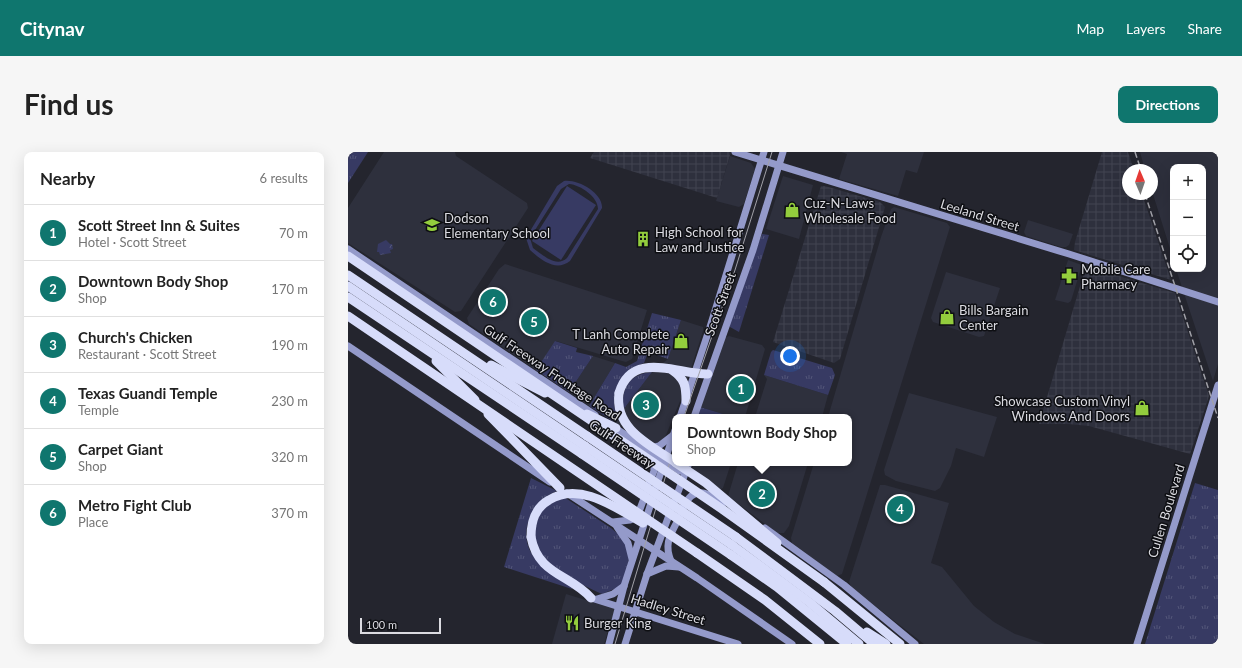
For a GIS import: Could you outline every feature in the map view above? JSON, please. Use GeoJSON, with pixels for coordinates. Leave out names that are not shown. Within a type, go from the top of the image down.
{"type":"FeatureCollection","features":[{"type":"Feature","properties":{"kind":"highway"},"geometry":{"type":"LineString","coordinates":[[348,256],[722,509],[824,582]]}},
{"type":"Feature","properties":{"kind":"highway","name":"Gulf Freeway"},"geometry":{"type":"LineString","coordinates":[[348,275],[412,329],[418,344],[835,611],[874,644]]}},
{"type":"Feature","properties":{"kind":"highway","name":"Gulf Freeway"},"geometry":{"type":"LineString","coordinates":[[348,286],[412,329],[584,450]]}},
{"type":"Feature","properties":{"kind":"highway","name":"Gulf Freeway"},"geometry":{"type":"LineString","coordinates":[[348,297],[412,329],[451,344],[587,436],[809,602],[859,644]]}},
{"type":"Feature","properties":{"kind":"highway"},"geometry":{"type":"LineString","coordinates":[[348,316],[765,600],[820,644]]}},
{"type":"Feature","properties":{"kind":"highway"},"geometry":{"type":"LineString","coordinates":[[418,344],[462,386],[560,488]]}},
{"type":"Feature","properties":{"kind":"highway"},"geometry":{"type":"LineString","coordinates":[[451,344],[616,428]]}},
{"type":"Feature","properties":{"kind":"highway"},"geometry":{"type":"LineString","coordinates":[[667,367],[682,377],[685,382],[686,401]]}},
{"type":"Feature","properties":{"kind":"highway"},"geometry":{"type":"LineString","coordinates":[[672,460],[639,438],[626,425],[619,409],[619,393],[622,385],[634,373],[644,368],[667,367],[695,374],[708,374]]}},
{"type":"Feature","properties":{"kind":"highway"},"geometry":{"type":"LineString","coordinates":[[680,466],[706,483],[900,644]]}},
{"type":"Feature","properties":{"kind":"highway"},"geometry":{"type":"LineString","coordinates":[[594,598],[584,589],[562,578],[541,560],[535,551],[531,537],[533,518],[541,506],[558,495],[581,494],[615,506],[697,553]]}},
{"type":"Feature","properties":{"kind":"highway","name":"Gulf Freeway"},"geometry":{"type":"LineString","coordinates":[[733,546],[777,587],[847,644]]}},
{"type":"Feature","properties":{"kind":"highway"},"geometry":{"type":"LineString","coordinates":[[835,611],[886,644]]}},
{"type":"Feature","properties":{"kind":"main road","name":"Leeland Street"},"geometry":{"type":"LineString","coordinates":[[735,152],[1069,254],[1218,302]]}},
{"type":"Feature","properties":{"kind":"main road","name":"Scott Street"},"geometry":{"type":"LineString","coordinates":[[681,414],[764,152]]}},
{"type":"Feature","properties":{"kind":"main road","name":"Scott Street"},"geometry":{"type":"LineString","coordinates":[[695,414],[753,250],[783,152]]}},
{"type":"Feature","properties":{"kind":"main road","name":"Gulf Freeway Frontage Road"},"geometry":{"type":"LineString","coordinates":[[348,249],[616,428],[645,449],[672,466]]}},
{"type":"Feature","properties":{"kind":"main road"},"geometry":{"type":"LineString","coordinates":[[348,346],[560,488],[640,539],[792,644]]}},
{"type":"Feature","properties":{"kind":"main road","name":"Cullen Boulevard"},"geometry":{"type":"LineString","coordinates":[[1137,644],[1218,385]]}},
{"type":"Feature","properties":{"kind":"main road"},"geometry":{"type":"LineString","coordinates":[[613,522],[630,520],[637,516],[654,471],[654,461],[645,449],[659,446],[672,434]]}},
{"type":"Feature","properties":{"kind":"main road"},"geometry":{"type":"LineString","coordinates":[[609,644],[624,586],[672,438]]}},
{"type":"Feature","properties":{"kind":"main road","name":"Gulf Freeway Frontage Road"},"geometry":{"type":"LineString","coordinates":[[673,466],[734,506],[844,585],[915,644]]}},
{"type":"Feature","properties":{"kind":"main road"},"geometry":{"type":"LineString","coordinates":[[625,644],[647,574],[688,466]]}},
{"type":"Feature","properties":{"kind":"main road"},"geometry":{"type":"LineString","coordinates":[[671,561],[667,550],[667,544],[687,500],[694,493],[700,492],[708,494],[734,506]]}},
{"type":"Feature","properties":{"kind":"main road"},"geometry":{"type":"LineString","coordinates":[[613,522],[626,539],[633,560]]}},
{"type":"Feature","properties":{"kind":"main road"},"geometry":{"type":"LineString","coordinates":[[647,574],[666,566],[680,567]]}},
{"type":"Feature","properties":{"kind":"main road"},"geometry":{"type":"LineString","coordinates":[[594,598],[614,594],[624,586]]}},
{"type":"Feature","properties":{"kind":"main road","name":"Hadley Street"},"geometry":{"type":"LineString","coordinates":[[594,598],[738,644]]}},
{"type":"Feature","properties":{"kind":"shaded area","name":"Dodson Elementary School"},"geometry":{"type":"Polygon","coordinates":[[[384,152],[455,152],[456,156],[527,203],[528,208],[461,311],[455,312],[348,243],[348,208],[384,152]]]}},
{"type":"Feature","properties":{"kind":"shaded area"},"geometry":{"type":"Polygon","coordinates":[[[594,152],[731,152],[717,198],[590,158],[594,152]]]}},
{"type":"Feature","properties":{"kind":"shaded area"},"geometry":{"type":"Polygon","coordinates":[[[841,152],[924,152],[917,173],[906,170],[898,196],[839,179],[847,154],[841,152]]]}},
{"type":"Feature","properties":{"kind":"shaded area"},"geometry":{"type":"Polygon","coordinates":[[[1102,152],[1128,152],[1132,164],[1122,164],[1122,200],[1144,200],[1171,280],[1074,250],[1075,242],[1102,152]]]}},
{"type":"Feature","properties":{"kind":"shaded area"},"geometry":{"type":"Polygon","coordinates":[[[1140,152],[1218,152],[1218,364],[1213,381],[1177,272],[1206,272],[1206,164],[1170,164],[1170,248],[1155,200],[1158,200],[1158,164],[1143,164],[1140,152]]]}},
{"type":"Feature","properties":{"kind":"shaded area"},"geometry":{"type":"Polygon","coordinates":[[[730,156],[751,163],[755,169],[744,204],[739,207],[716,201],[730,156]]]}},
{"type":"Feature","properties":{"kind":"shaded area"},"geometry":{"type":"Polygon","coordinates":[[[783,176],[813,185],[799,239],[766,229],[783,176]]]}},
{"type":"Feature","properties":{"kind":"shaded area"},"geometry":{"type":"Polygon","coordinates":[[[821,186],[880,202],[885,207],[840,359],[834,363],[773,342],[821,186]]]}},
{"type":"Feature","properties":{"kind":"shaded area"},"geometry":{"type":"Polygon","coordinates":[[[894,207],[947,223],[950,227],[842,574],[837,576],[792,543],[791,538],[813,466],[852,466],[852,414],[829,414],[881,237],[891,209],[894,207]]]}},
{"type":"Feature","properties":{"kind":"shaded area"},"geometry":{"type":"Polygon","coordinates":[[[1028,220],[1073,234],[1069,245],[1066,247],[1061,247],[1026,236],[1024,232],[1028,220]]]}},
{"type":"Feature","properties":{"kind":"shaded area"},"geometry":{"type":"Polygon","coordinates":[[[1068,260],[1082,265],[1071,301],[1068,303],[1055,300],[1068,260]]]}},
{"type":"Feature","properties":{"kind":"shaded area"},"geometry":{"type":"Polygon","coordinates":[[[505,264],[647,310],[632,359],[626,362],[556,341],[536,370],[469,324],[467,318],[499,269],[505,264]]]}},
{"type":"Feature","properties":{"kind":"shaded area"},"geometry":{"type":"Polygon","coordinates":[[[1086,266],[1175,293],[1209,396],[1190,454],[1089,426],[1039,424],[1086,266]]]}},
{"type":"Feature","properties":{"kind":"shaded area"},"geometry":{"type":"Polygon","coordinates":[[[946,272],[1000,288],[984,336],[979,337],[933,322],[931,318],[946,272]]]}},
{"type":"Feature","properties":{"kind":"shaded area"},"geometry":{"type":"Polygon","coordinates":[[[681,320],[703,327],[683,394],[675,414],[672,414],[672,421],[666,435],[660,443],[654,444],[614,422],[652,372],[668,359],[681,320]]]}},
{"type":"Feature","properties":{"kind":"shaded area"},"geometry":{"type":"Polygon","coordinates":[[[729,336],[762,345],[765,349],[746,414],[723,414],[700,407],[724,338],[729,336]]]}},
{"type":"Feature","properties":{"kind":"shaded area"},"geometry":{"type":"Polygon","coordinates":[[[593,356],[615,363],[589,406],[569,392],[593,356]]]}},
{"type":"Feature","properties":{"kind":"shaded area"},"geometry":{"type":"Polygon","coordinates":[[[764,375],[828,395],[823,414],[756,414],[767,379],[764,375]]]}},
{"type":"Feature","properties":{"kind":"shaded area"},"geometry":{"type":"Polygon","coordinates":[[[909,393],[997,417],[984,457],[956,448],[951,466],[940,488],[935,491],[896,481],[885,475],[884,470],[909,393]]]}},
{"type":"Feature","properties":{"kind":"shaded area"},"geometry":{"type":"Polygon","coordinates":[[[693,466],[730,466],[723,488],[719,490],[692,472],[693,466]]]}},
{"type":"Feature","properties":{"kind":"shaded area"},"geometry":{"type":"Polygon","coordinates":[[[737,466],[807,466],[789,526],[784,533],[777,533],[728,496],[737,466]]]}},
{"type":"Feature","properties":{"kind":"shaded area"},"geometry":{"type":"Polygon","coordinates":[[[880,485],[885,485],[949,503],[931,563],[942,567],[974,606],[994,622],[1015,634],[1045,644],[924,644],[852,588],[849,582],[880,485]]]}},
{"type":"Feature","properties":{"kind":"shaded area"},"geometry":{"type":"Polygon","coordinates":[[[566,594],[615,609],[604,644],[552,644],[566,594]]]}},
{"type":"Feature","properties":{"kind":"green space"},"geometry":{"type":"Polygon","coordinates":[[[348,152],[368,152],[348,183],[348,152]]]}},
{"type":"Feature","properties":{"kind":"green space"},"geometry":{"type":"Polygon","coordinates":[[[564,181],[570,181],[589,188],[598,197],[602,208],[570,261],[565,264],[554,265],[544,261],[534,254],[530,250],[526,238],[557,186],[564,181]],[[569,184],[561,189],[530,238],[533,248],[545,257],[558,262],[567,258],[598,209],[595,200],[588,192],[569,184]]]}},
{"type":"Feature","properties":{"kind":"green space"},"geometry":{"type":"Polygon","coordinates":[[[567,186],[596,205],[561,260],[532,241],[567,186]]]}},
{"type":"Feature","properties":{"kind":"green space"},"geometry":{"type":"Polygon","coordinates":[[[762,234],[769,235],[739,332],[730,327],[729,321],[762,234]]]}},
{"type":"Feature","properties":{"kind":"green space"},"geometry":{"type":"Polygon","coordinates":[[[386,240],[392,244],[393,249],[390,250],[391,253],[380,255],[379,252],[377,252],[378,244],[386,240]]]}},
{"type":"Feature","properties":{"kind":"green space"},"geometry":{"type":"Polygon","coordinates":[[[652,313],[681,320],[668,359],[648,352],[644,363],[635,367],[622,378],[615,392],[614,400],[617,418],[614,422],[589,406],[615,363],[626,367],[637,361],[652,313]]]}},
{"type":"Feature","properties":{"kind":"green space"},"geometry":{"type":"Polygon","coordinates":[[[555,341],[577,348],[576,352],[593,356],[569,392],[536,370],[555,341]]]}},
{"type":"Feature","properties":{"kind":"green space"},"geometry":{"type":"Polygon","coordinates":[[[773,350],[832,368],[835,375],[828,395],[764,375],[771,352],[773,350]]]}},
{"type":"Feature","properties":{"kind":"green space"},"geometry":{"type":"Polygon","coordinates":[[[652,372],[623,410],[623,395],[628,384],[637,376],[652,372]]]}},
{"type":"Feature","properties":{"kind":"green space"},"geometry":{"type":"Polygon","coordinates":[[[700,407],[723,414],[699,414],[700,407]]]}},
{"type":"Feature","properties":{"kind":"green space"},"geometry":{"type":"Polygon","coordinates":[[[531,478],[557,491],[547,496],[539,503],[533,512],[528,522],[526,532],[527,542],[531,552],[538,561],[573,587],[572,589],[504,567],[531,478]]]}},
{"type":"Feature","properties":{"kind":"green space"},"geometry":{"type":"Polygon","coordinates":[[[1195,483],[1218,490],[1218,644],[1145,644],[1195,483]]]}},
{"type":"Feature","properties":{"kind":"green space"},"geometry":{"type":"Polygon","coordinates":[[[564,497],[611,528],[625,540],[629,559],[623,582],[619,587],[602,594],[593,590],[561,572],[543,556],[537,547],[534,535],[540,514],[546,506],[564,497]]]}},
{"type":"Feature","properties":{"kind":"tram line"},"geometry":{"type":"LineString","coordinates":[[685,414],[735,270],[772,152]]}},
{"type":"Feature","properties":{"kind":"tram line"},"geometry":{"type":"LineString","coordinates":[[615,644],[672,455]]}},
{"type":"Feature","properties":{"kind":"railway"},"geometry":{"type":"LineString","coordinates":[[1135,152],[1139,164]]}},
{"type":"Feature","properties":{"kind":"railway"},"geometry":{"type":"LineString","coordinates":[[1147,200],[1218,418]]}},
{"type":"Feature","properties":{"kind":"place","name":"Cuz-N-Laws Wholesale Food"},"geometry":{"type":"Point","coordinates":[792,210]}},
{"type":"Feature","properties":{"kind":"place","name":"Dodson Elementary School"},"geometry":{"type":"Point","coordinates":[432,225]}},
{"type":"Feature","properties":{"kind":"place","name":"High School for Law and Justice"},"geometry":{"type":"Point","coordinates":[643,239]}},
{"type":"Feature","properties":{"kind":"place","name":"Mobile Care Pharmacy"},"geometry":{"type":"Point","coordinates":[1069,276]}},
{"type":"Feature","properties":{"kind":"place","name":"Metro Fight Club"},"geometry":{"type":"Point","coordinates":[493,302]}},
{"type":"Feature","properties":{"kind":"place","name":"Bills Bargain Center"},"geometry":{"type":"Point","coordinates":[947,317]}},
{"type":"Feature","properties":{"kind":"place","name":"Carpet Giant"},"geometry":{"type":"Point","coordinates":[534,322]}},
{"type":"Feature","properties":{"kind":"place","name":"T Lanh Complete Auto Repair"},"geometry":{"type":"Point","coordinates":[681,341]}},
{"type":"Feature","properties":{"kind":"place","name":"Scott Street Inn & Suites"},"geometry":{"type":"Point","coordinates":[741,389]}},
{"type":"Feature","properties":{"kind":"place","name":"Church's Chicken"},"geometry":{"type":"Point","coordinates":[646,405]}},
{"type":"Feature","properties":{"kind":"place","name":"Showcase Custom Vinyl Windows And Doors"},"geometry":{"type":"Point","coordinates":[1142,408]}},
{"type":"Feature","properties":{"kind":"place","name":"Downtown Body Shop"},"geometry":{"type":"Point","coordinates":[762,494]}},
{"type":"Feature","properties":{"kind":"place","name":"Texas Guandi Temple"},"geometry":{"type":"Point","coordinates":[900,509]}},
{"type":"Feature","properties":{"kind":"place","name":"Burger King"},"geometry":{"type":"Point","coordinates":[572,623]}}]}
